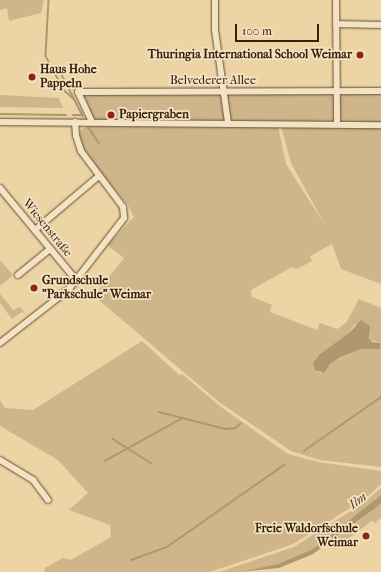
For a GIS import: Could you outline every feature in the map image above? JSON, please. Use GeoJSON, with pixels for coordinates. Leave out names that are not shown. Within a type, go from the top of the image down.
{"type":"FeatureCollection","features":[{"type":"Feature","properties":{"kind":"street"},"geometry":{"type":"LineString","coordinates":[[215,0],[215,30],[225,93],[228,124]]}},
{"type":"Feature","properties":{"kind":"street"},"geometry":{"type":"LineString","coordinates":[[336,0],[335,91],[337,124]]}},
{"type":"Feature","properties":{"kind":"street"},"geometry":{"type":"LineString","coordinates":[[336,24],[381,25]]}},
{"type":"Feature","properties":{"kind":"street","name":"Belvederer Allee"},"geometry":{"type":"LineString","coordinates":[[92,122],[78,92],[225,93],[381,91]]}},
{"type":"Feature","properties":{"kind":"street"},"geometry":{"type":"LineString","coordinates":[[0,122],[381,125]]}},
{"type":"Feature","properties":{"kind":"street"},"geometry":{"type":"LineString","coordinates":[[0,343],[32,320],[77,281],[124,218],[123,207],[81,151],[76,136],[75,122]]}},
{"type":"Feature","properties":{"kind":"street"},"geometry":{"type":"LineString","coordinates":[[35,230],[99,176]]}},
{"type":"Feature","properties":{"kind":"street","name":"Wiesenstraße"},"geometry":{"type":"LineString","coordinates":[[0,188],[77,281]]}},
{"type":"Feature","properties":{"kind":"street"},"geometry":{"type":"LineString","coordinates":[[18,275],[50,249]]}},
{"type":"Feature","properties":{"kind":"street"},"geometry":{"type":"LineString","coordinates":[[0,460],[32,480],[48,500]]}},
{"type":"Feature","properties":{"kind":"shaded area"},"geometry":{"type":"Polygon","coordinates":[[[0,0],[44,0],[41,13],[9,21],[7,8],[0,10],[0,0]]]}},
{"type":"Feature","properties":{"kind":"shaded area"},"geometry":{"type":"Polygon","coordinates":[[[80,93],[381,94],[381,122],[94,120],[80,93]]]}},
{"type":"Feature","properties":{"kind":"shaded area"},"geometry":{"type":"Polygon","coordinates":[[[0,95],[59,98],[63,108],[0,107],[0,95]]]}},
{"type":"Feature","properties":{"kind":"shaded area"},"geometry":{"type":"Polygon","coordinates":[[[90,125],[278,126],[286,164],[326,227],[291,163],[281,126],[381,127],[381,284],[341,269],[332,244],[310,256],[312,261],[297,269],[292,267],[251,290],[252,297],[272,305],[270,312],[317,330],[320,323],[337,329],[346,323],[359,299],[381,308],[381,343],[370,340],[368,325],[354,325],[349,333],[316,359],[315,370],[321,373],[334,361],[361,349],[381,347],[381,467],[320,460],[291,451],[219,402],[94,296],[124,258],[107,245],[134,217],[128,205],[89,160],[81,144],[79,131],[90,125]]]}},
{"type":"Feature","properties":{"kind":"shaded area"},"geometry":{"type":"Polygon","coordinates":[[[0,260],[13,275],[0,286],[0,260]]]}},
{"type":"Feature","properties":{"kind":"shaded area"},"geometry":{"type":"Polygon","coordinates":[[[0,294],[13,310],[20,307],[27,316],[22,312],[12,319],[0,303],[0,294]]]}},
{"type":"Feature","properties":{"kind":"shaded area"},"geometry":{"type":"Polygon","coordinates":[[[361,320],[370,326],[369,338],[372,342],[381,343],[380,349],[361,349],[339,358],[330,364],[324,373],[315,370],[313,363],[319,355],[349,333],[361,320]]]}},
{"type":"Feature","properties":{"kind":"shaded area"},"geometry":{"type":"Polygon","coordinates":[[[142,341],[179,375],[182,374],[221,407],[288,454],[318,462],[381,471],[381,484],[366,498],[293,544],[210,572],[44,572],[45,568],[63,558],[71,560],[111,537],[110,525],[69,510],[88,493],[58,460],[0,426],[0,400],[5,408],[33,410],[142,341]]]}},
{"type":"Feature","properties":{"kind":"shaded area"},"geometry":{"type":"Polygon","coordinates":[[[381,488],[381,495],[313,549],[278,564],[240,572],[219,572],[294,547],[365,502],[381,488]]]}},
{"type":"Feature","properties":{"kind":"shaded area"},"geometry":{"type":"Polygon","coordinates":[[[381,495],[381,504],[313,554],[279,568],[240,572],[278,564],[313,549],[381,495]]]}},
{"type":"Feature","properties":{"kind":"shaded area"},"geometry":{"type":"Polygon","coordinates":[[[381,504],[381,517],[375,523],[372,521],[334,549],[327,545],[381,504]]]}},
{"type":"Feature","properties":{"kind":"waterway"},"geometry":{"type":"LineString","coordinates":[[49,0],[46,56],[64,90],[74,99]]}},
{"type":"Feature","properties":{"kind":"waterway"},"geometry":{"type":"LineString","coordinates":[[58,67],[83,116]]}},
{"type":"Feature","properties":{"kind":"waterway"},"geometry":{"type":"LineString","coordinates":[[0,114],[66,115]]}},
{"type":"Feature","properties":{"kind":"waterway"},"geometry":{"type":"LineString","coordinates":[[73,115],[82,115]]}},
{"type":"Feature","properties":{"kind":"waterway"},"geometry":{"type":"LineString","coordinates":[[89,128],[99,143]]}},
{"type":"Feature","properties":{"kind":"waterway"},"geometry":{"type":"LineString","coordinates":[[304,451],[381,397]]}},
{"type":"Feature","properties":{"kind":"waterway"},"geometry":{"type":"LineString","coordinates":[[159,412],[225,429],[236,428],[240,424]]}},
{"type":"Feature","properties":{"kind":"waterway"},"geometry":{"type":"LineString","coordinates":[[105,461],[183,418]]}},
{"type":"Feature","properties":{"kind":"waterway"},"geometry":{"type":"LineString","coordinates":[[113,439],[151,463]]}},
{"type":"Feature","properties":{"kind":"waterway"},"geometry":{"type":"LineString","coordinates":[[131,560],[167,547],[284,465]]}},
{"type":"Feature","properties":{"kind":"place","name":"Thuringia International School Weimar"},"geometry":{"type":"Point","coordinates":[360,55]}},
{"type":"Feature","properties":{"kind":"place","name":"Haus Hohe Pappeln"},"geometry":{"type":"Point","coordinates":[32,77]}},
{"type":"Feature","properties":{"kind":"place","name":"Papiergraben"},"geometry":{"type":"Point","coordinates":[111,115]}},
{"type":"Feature","properties":{"kind":"place","name":"Grundschule \"Parkschule\" Weimar"},"geometry":{"type":"Point","coordinates":[34,288]}},
{"type":"Feature","properties":{"kind":"place","name":"Freie Waldorfschule Weimar"},"geometry":{"type":"Point","coordinates":[366,536]}},
{"type":"Feature","properties":{"kind":"water label","name":"Ilm"},"geometry":{"type":"Point","coordinates":[358,501]}}]}
